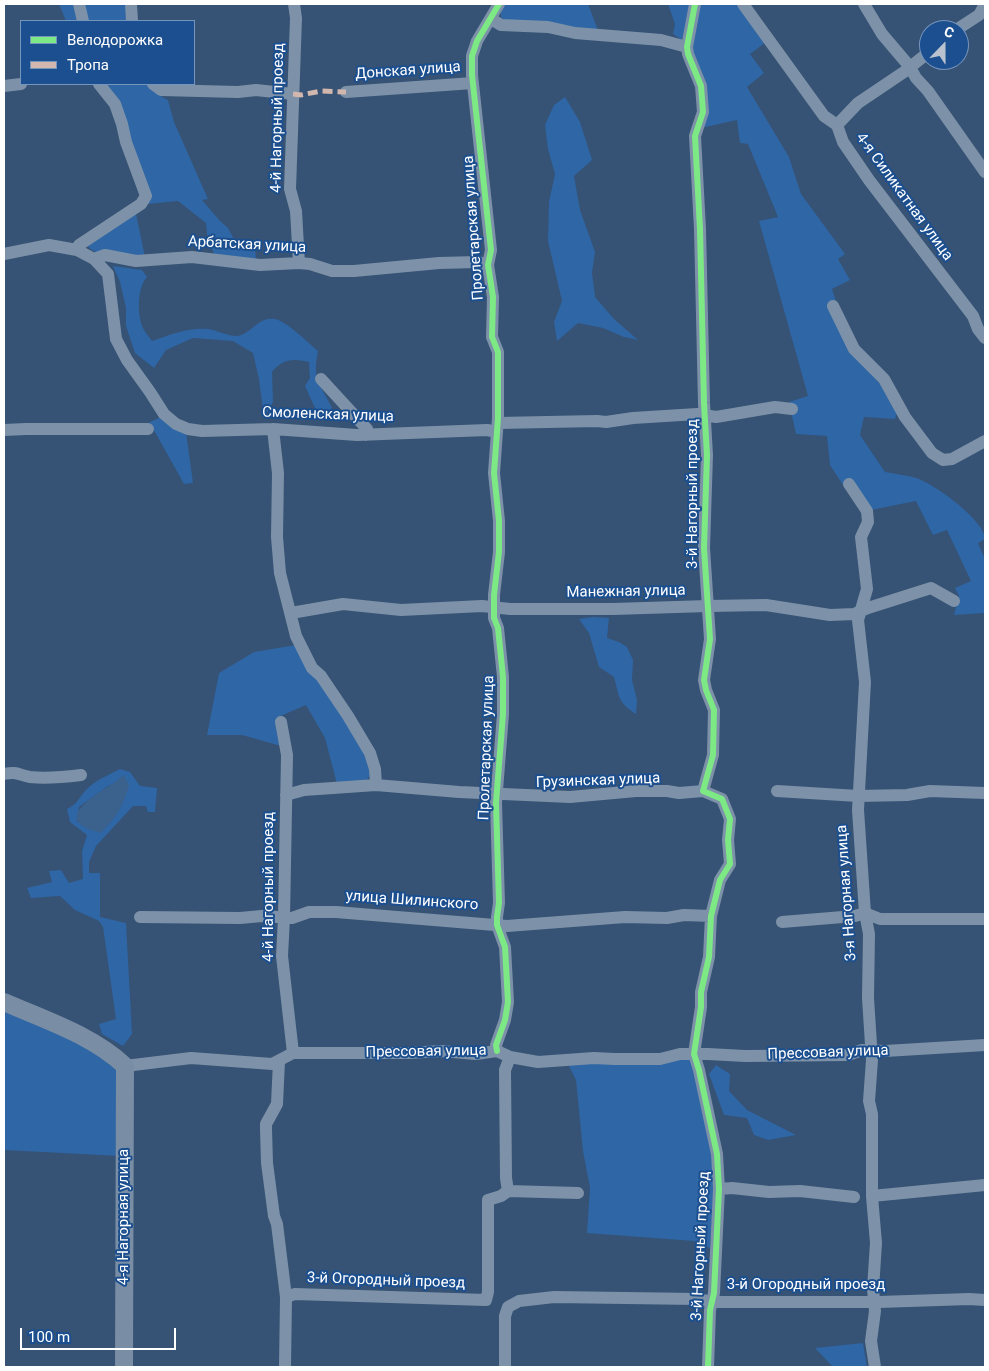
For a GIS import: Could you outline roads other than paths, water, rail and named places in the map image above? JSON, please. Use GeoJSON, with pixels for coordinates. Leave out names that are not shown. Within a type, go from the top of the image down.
{"type":"FeatureCollection","features":[{"type":"Feature","properties":{"kind":"street"},"geometry":{"type":"LineString","coordinates":[[79,4],[83,20]]}},
{"type":"Feature","properties":{"kind":"street"},"geometry":{"type":"LineString","coordinates":[[130,4],[132,20]]}},
{"type":"Feature","properties":{"kind":"street","name":"4-й Нагорный проезд"},"geometry":{"type":"LineString","coordinates":[[294,4],[296,18],[290,189],[296,211],[299,263]]}},
{"type":"Feature","properties":{"kind":"street","name":"Пролетарская улица"},"geometry":{"type":"LineString","coordinates":[[497,1051],[496,1046],[506,1020],[508,1002],[505,947],[497,925],[499,903],[497,794],[503,714],[503,677],[494,608],[500,552],[494,473],[498,428],[498,352],[492,337],[493,297],[488,265],[491,250],[473,83],[472,56],[477,41],[499,4]]}},
{"type":"Feature","properties":{"kind":"street"},"geometry":{"type":"LineString","coordinates":[[491,19],[501,25],[548,27],[575,33],[661,40],[687,47],[695,4]]}},
{"type":"Feature","properties":{"kind":"street","name":"4-я Силикатная улица"},"geometry":{"type":"LineString","coordinates":[[743,4],[824,116],[837,125],[843,142],[973,316],[985,338]]}},
{"type":"Feature","properties":{"kind":"street"},"geometry":{"type":"LineString","coordinates":[[864,4],[882,34],[928,91],[985,172]]}},
{"type":"Feature","properties":{"kind":"street"},"geometry":{"type":"LineString","coordinates":[[969,22],[979,15],[984,5]]}},
{"type":"Feature","properties":{"kind":"street","name":"3-й Нагорный проезд"},"geometry":{"type":"LineString","coordinates":[[687,47],[701,86],[703,112],[695,136],[707,455],[704,548],[710,639],[704,680],[714,710],[713,755],[703,791],[722,799],[730,819],[728,840],[730,864],[720,880],[711,916],[709,957],[703,984],[702,1007],[694,1054],[717,1154],[719,1189],[708,1367]]}},
{"type":"Feature","properties":{"kind":"street"},"geometry":{"type":"LineString","coordinates":[[837,125],[858,103],[919,60]]}},
{"type":"Feature","properties":{"kind":"street","name":"Донская улица"},"geometry":{"type":"LineString","coordinates":[[346,92],[473,83]]}},
{"type":"Feature","properties":{"kind":"street"},"geometry":{"type":"LineString","coordinates":[[4,86],[20,84]]}},
{"type":"Feature","properties":{"kind":"street"},"geometry":{"type":"LineString","coordinates":[[77,250],[79,245],[141,204],[146,196],[126,142],[115,104],[100,85]]}},
{"type":"Feature","properties":{"kind":"street"},"geometry":{"type":"LineString","coordinates":[[157,87],[238,92],[256,90],[293,94]]}},
{"type":"Feature","properties":{"kind":"street"},"geometry":{"type":"LineString","coordinates":[[4,254],[49,245],[77,250],[94,259]]}},
{"type":"Feature","properties":{"kind":"street","name":"Арбатская улица"},"geometry":{"type":"LineString","coordinates":[[94,259],[106,255],[136,261],[192,257],[260,265],[310,264],[332,272],[439,263],[478,262],[488,265]]}},
{"type":"Feature","properties":{"kind":"street","name":"Смоленская улица"},"geometry":{"type":"LineString","coordinates":[[94,259],[108,274],[116,339],[127,360],[164,414],[176,424],[188,429],[202,431],[273,429],[366,435],[487,430],[597,420],[606,422],[633,418],[705,414],[716,417],[775,407],[792,409]]}},
{"type":"Feature","properties":{"kind":"street"},"geometry":{"type":"LineString","coordinates":[[833,306],[854,349],[884,379],[905,417],[932,453],[943,460],[952,459],[985,442]]}},
{"type":"Feature","properties":{"kind":"street"},"geometry":{"type":"LineString","coordinates":[[322,379],[367,429],[366,435]]}},
{"type":"Feature","properties":{"kind":"street"},"geometry":{"type":"LineString","coordinates":[[4,430],[148,429]]}},
{"type":"Feature","properties":{"kind":"street"},"geometry":{"type":"LineString","coordinates":[[273,429],[278,473],[277,537],[280,573],[296,636],[312,668],[321,676],[370,753],[375,769],[376,784]]}},
{"type":"Feature","properties":{"kind":"street","name":"3-я Нагорная улица"},"geometry":{"type":"LineString","coordinates":[[849,484],[868,511],[868,522],[862,537],[866,589],[864,604],[858,620],[865,682],[858,796],[865,913],[869,934],[868,998],[872,1050],[869,1101],[872,1114],[872,1196],[876,1243],[873,1302],[875,1311],[871,1341],[875,1367]]}},
{"type":"Feature","properties":{"kind":"street","name":"Манежная улица"},"geometry":{"type":"LineString","coordinates":[[291,613],[343,604],[402,610],[482,606],[494,608],[613,610],[766,605],[830,615],[854,614],[931,588],[954,601]]}},
{"type":"Feature","properties":{"kind":"street","name":"4-й Нагорный проезд"},"geometry":{"type":"LineString","coordinates":[[281,722],[287,755],[282,956],[293,1053]]}},
{"type":"Feature","properties":{"kind":"street"},"geometry":{"type":"LineString","coordinates":[[4,774],[15,772],[29,777],[61,778],[81,775]]}},
{"type":"Feature","properties":{"kind":"street","name":"Грузинская улица"},"geometry":{"type":"LineString","coordinates":[[286,795],[304,790],[376,784],[497,794],[570,797],[636,791],[679,793],[703,791]]}},
{"type":"Feature","properties":{"kind":"street"},"geometry":{"type":"LineString","coordinates":[[777,791],[858,796],[907,794],[930,790],[985,793]]}},
{"type":"Feature","properties":{"kind":"street","name":"улица Шилинского"},"geometry":{"type":"LineString","coordinates":[[140,917],[240,918],[262,916],[292,918],[309,912],[336,912],[497,925],[624,917],[668,918],[684,915],[711,916]]}},
{"type":"Feature","properties":{"kind":"street"},"geometry":{"type":"LineString","coordinates":[[782,922],[855,916],[865,913],[880,920],[985,919]]}},
{"type":"Feature","properties":{"kind":"street"},"geometry":{"type":"LineString","coordinates":[[4,1002],[73,1032],[114,1055],[126,1066]]}},
{"type":"Feature","properties":{"kind":"street","name":"Прессовая улица"},"geometry":{"type":"LineString","coordinates":[[126,1066],[191,1058],[272,1064],[293,1053],[409,1053],[441,1051],[476,1054],[497,1051],[510,1057],[538,1062],[594,1058],[614,1060],[660,1059],[680,1054],[745,1056],[848,1055],[862,1050],[885,1051],[985,1045]]}},
{"type":"Feature","properties":{"kind":"street"},"geometry":{"type":"LineString","coordinates":[[510,1057],[505,1070],[506,1178],[508,1191],[578,1193]]}},
{"type":"Feature","properties":{"kind":"street"},"geometry":{"type":"LineString","coordinates":[[279,1061],[277,1104],[266,1124],[266,1129],[267,1163],[286,1297],[284,1330],[285,1367]]}},
{"type":"Feature","properties":{"kind":"street","name":"4-я Нагорная улица"},"geometry":{"type":"LineString","coordinates":[[124,1367],[126,1066]]}},
{"type":"Feature","properties":{"kind":"street"},"geometry":{"type":"LineString","coordinates":[[872,1196],[985,1185]]}},
{"type":"Feature","properties":{"kind":"street"},"geometry":{"type":"LineString","coordinates":[[719,1189],[732,1188],[769,1192],[800,1191],[854,1197]]}},
{"type":"Feature","properties":{"kind":"street","name":"3-й Огородный проезд"},"geometry":{"type":"LineString","coordinates":[[286,1297],[295,1294],[486,1300],[488,1292],[488,1200],[501,1196],[508,1191]]}},
{"type":"Feature","properties":{"kind":"street","name":"3-й Огородный проезд"},"geometry":{"type":"LineString","coordinates":[[504,1367],[505,1316],[508,1307],[519,1301],[554,1297],[697,1299],[712,1302],[985,1300]]}}]}
